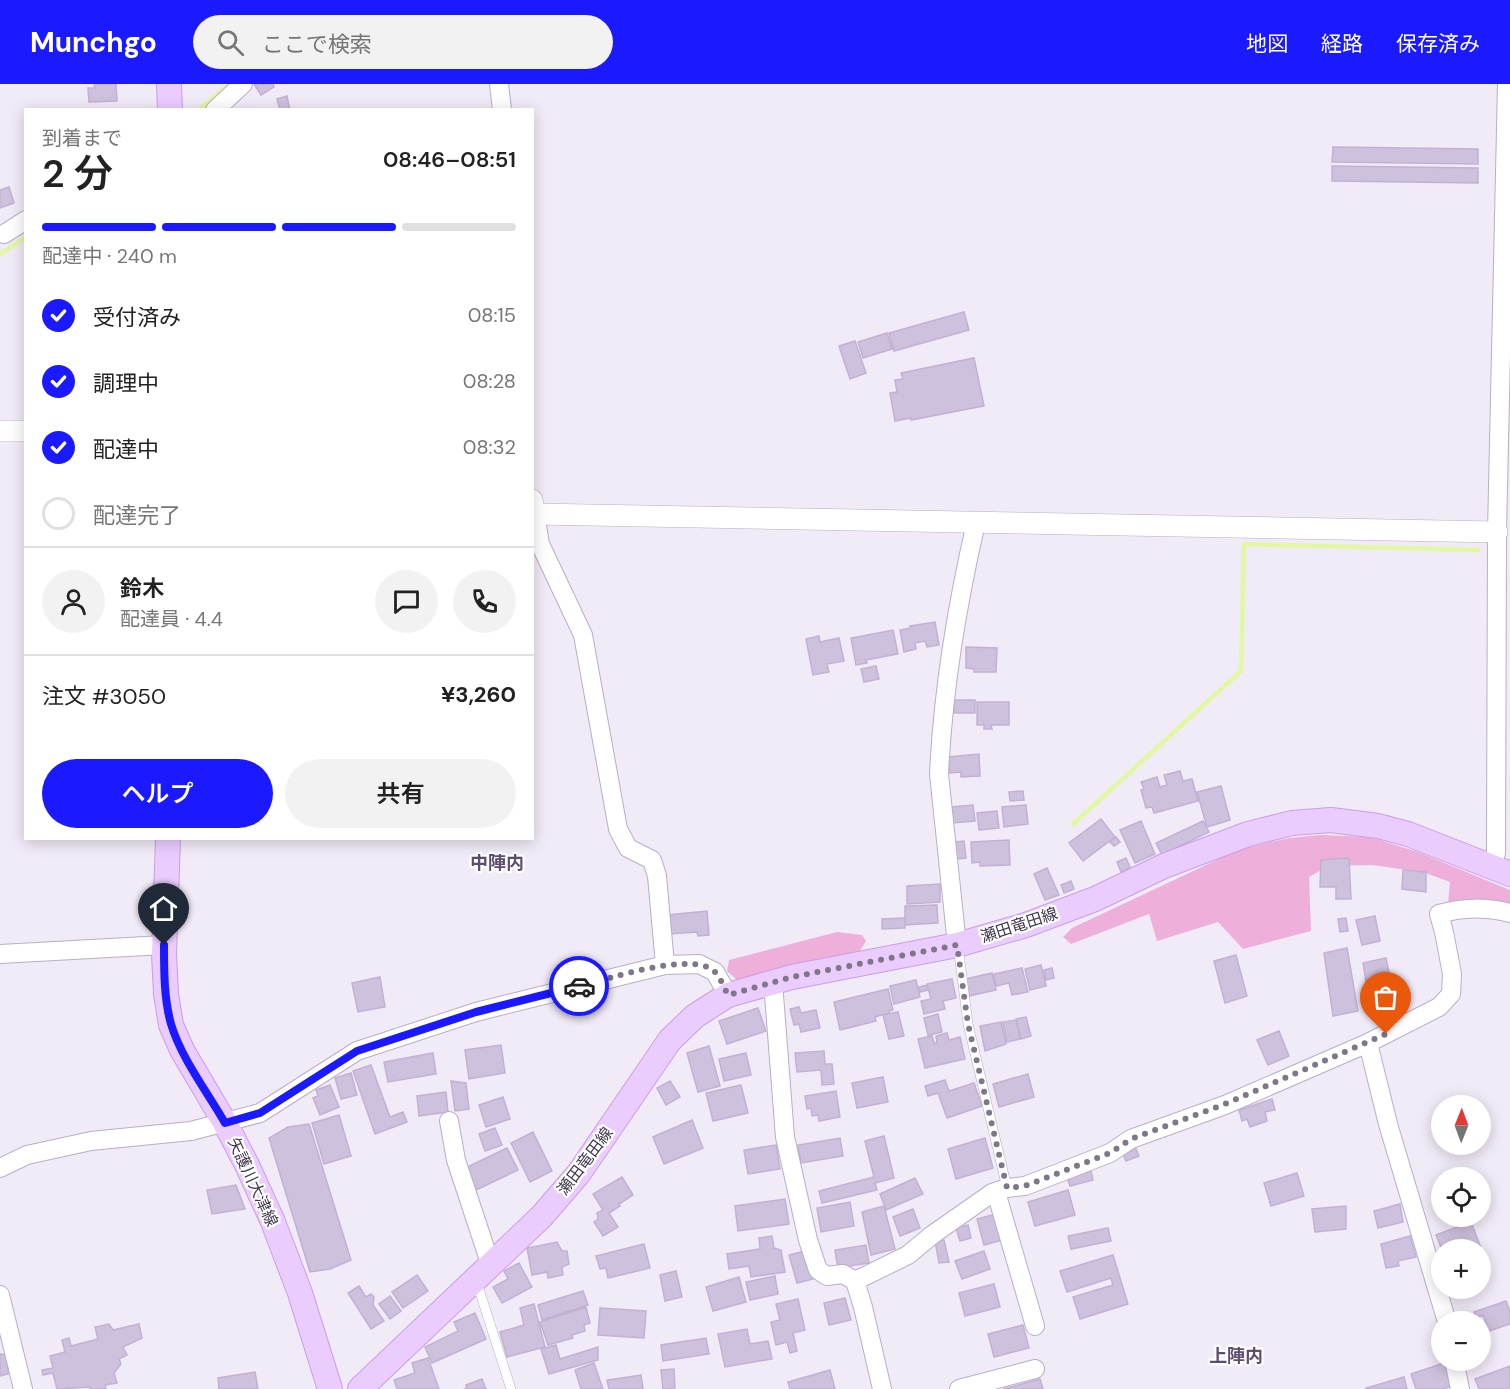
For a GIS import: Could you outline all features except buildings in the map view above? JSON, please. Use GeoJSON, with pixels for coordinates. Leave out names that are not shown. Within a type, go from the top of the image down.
{"type":"FeatureCollection","features":[{"type":"Feature","properties":{"kind":"main road","name":"瀬田竜田線"},"geometry":{"type":"LineString","coordinates":[[360,1389],[542,1216],[579,1173],[670,1041],[695,1016],[728,995],[773,982],[957,945],[1026,925],[1095,899],[1164,866],[1248,834],[1292,823],[1331,820],[1378,826],[1408,834],[1500,870]]}},
{"type":"Feature","properties":{"kind":"main road","name":"矢護川大津線"},"geometry":{"type":"LineString","coordinates":[[168,840],[164,945],[166,994],[171,1025],[182,1050],[247,1165],[273,1222],[300,1293],[330,1389]]}},
{"type":"Feature","properties":{"kind":"street"},"geometry":{"type":"LineString","coordinates":[[217,108],[243,84]]}},
{"type":"Feature","properties":{"kind":"street"},"geometry":{"type":"LineString","coordinates":[[499,84],[502,108]]}},
{"type":"Feature","properties":{"kind":"street"},"geometry":{"type":"LineString","coordinates":[[1500,870],[1496,853],[1497,532],[1507,84]]}},
{"type":"Feature","properties":{"kind":"street"},"geometry":{"type":"LineString","coordinates":[[4,234],[24,221]]}},
{"type":"Feature","properties":{"kind":"street"},"geometry":{"type":"LineString","coordinates":[[0,431],[24,431]]}},
{"type":"Feature","properties":{"kind":"street"},"geometry":{"type":"LineString","coordinates":[[534,509],[976,523],[1497,532]]}},
{"type":"Feature","properties":{"kind":"street"},"geometry":{"type":"LineString","coordinates":[[534,514],[540,544],[583,635],[618,829],[628,848],[652,860],[657,876],[665,965]]}},
{"type":"Feature","properties":{"kind":"street"},"geometry":{"type":"LineString","coordinates":[[957,945],[939,774],[940,748],[958,601],[976,523]]}},
{"type":"Feature","properties":{"kind":"street"},"geometry":{"type":"LineString","coordinates":[[855,1281],[908,1255],[932,1235],[1001,1190],[1025,1186],[1110,1153],[1131,1139],[1225,1104],[1368,1042],[1439,1007],[1451,994],[1452,974],[1439,914],[1459,908],[1488,908],[1510,913]]}},
{"type":"Feature","properties":{"kind":"street"},"geometry":{"type":"LineString","coordinates":[[0,954],[164,945]]}},
{"type":"Feature","properties":{"kind":"street"},"geometry":{"type":"LineString","coordinates":[[0,1168],[27,1155],[91,1141],[191,1131],[260,1113],[357,1051],[476,1012],[665,965],[699,964],[716,972],[728,995]]}},
{"type":"Feature","properties":{"kind":"street"},"geometry":{"type":"LineString","coordinates":[[773,982],[785,1137],[808,1240],[818,1270],[827,1276],[843,1274],[855,1281],[882,1389]]}},
{"type":"Feature","properties":{"kind":"street"},"geometry":{"type":"LineString","coordinates":[[1368,1042],[1388,1124],[1444,1311]]}},
{"type":"Feature","properties":{"kind":"street"},"geometry":{"type":"LineString","coordinates":[[450,1121],[456,1160],[483,1273]]}},
{"type":"Feature","properties":{"kind":"street"},"geometry":{"type":"LineString","coordinates":[[1001,1190],[1035,1326]]}},
{"type":"Feature","properties":{"kind":"street"},"geometry":{"type":"LineString","coordinates":[[0,1295],[22,1389]]}},
{"type":"Feature","properties":{"kind":"street"},"geometry":{"type":"LineString","coordinates":[[966,1388],[1035,1369]]}},
{"type":"Feature","properties":{"kind":"street"},"geometry":{"type":"LineString","coordinates":[[1456,1371],[1460,1389]]}},
{"type":"Feature","properties":{"kind":"lane"},"geometry":{"type":"LineString","coordinates":[[957,945],[968,1024],[1001,1190]]}},
{"type":"Feature","properties":{"kind":"lane"},"geometry":{"type":"LineString","coordinates":[[483,1273],[511,1389]]}},
{"type":"Feature","properties":{"kind":"shaded area"},"geometry":{"type":"Polygon","coordinates":[[[1321,835],[1370,837],[1418,852],[1510,890],[1510,916],[1448,904],[1450,882],[1423,872],[1372,865],[1329,866],[1309,877],[1311,931],[1243,949],[1218,922],[1157,941],[1149,914],[1071,944],[1063,937],[1072,928],[1240,849],[1289,838],[1321,835]]]}},
{"type":"Feature","properties":{"kind":"shaded area"},"geometry":{"type":"Polygon","coordinates":[[[837,932],[862,935],[866,941],[857,956],[737,980],[727,971],[729,960],[837,932]]]}},
{"type":"Feature","properties":{"kind":"waterway"},"geometry":{"type":"LineString","coordinates":[[201,108],[229,84]]}},
{"type":"Feature","properties":{"kind":"waterway"},"geometry":{"type":"LineString","coordinates":[[0,254],[24,238]]}},
{"type":"Feature","properties":{"kind":"waterway"},"geometry":{"type":"LineString","coordinates":[[1073,824],[1241,671],[1244,544],[1478,550]]}},
{"type":"Feature","properties":{"kind":"way so far"},"geometry":{"type":"LineString","coordinates":[[579,986],[665,965],[699,964],[716,972],[728,995],[792,977],[957,945],[968,1024],[1007,1188],[1025,1186],[1110,1153],[1131,1139],[1225,1104],[1386,1034]]}},
{"type":"Feature","properties":{"kind":"district","name":"中陣内"},"geometry":{"type":"Point","coordinates":[497,863]}},
{"type":"Feature","properties":{"kind":"district","name":"上陣内"},"geometry":{"type":"Point","coordinates":[1236,1356]}},
{"type":"Feature","properties":{"kind":"route"},"geometry":{"type":"LineString","coordinates":[[164,945],[166,994],[171,1025],[182,1050],[225,1123],[260,1113],[357,1051],[476,1012],[579,986]]}}]}
